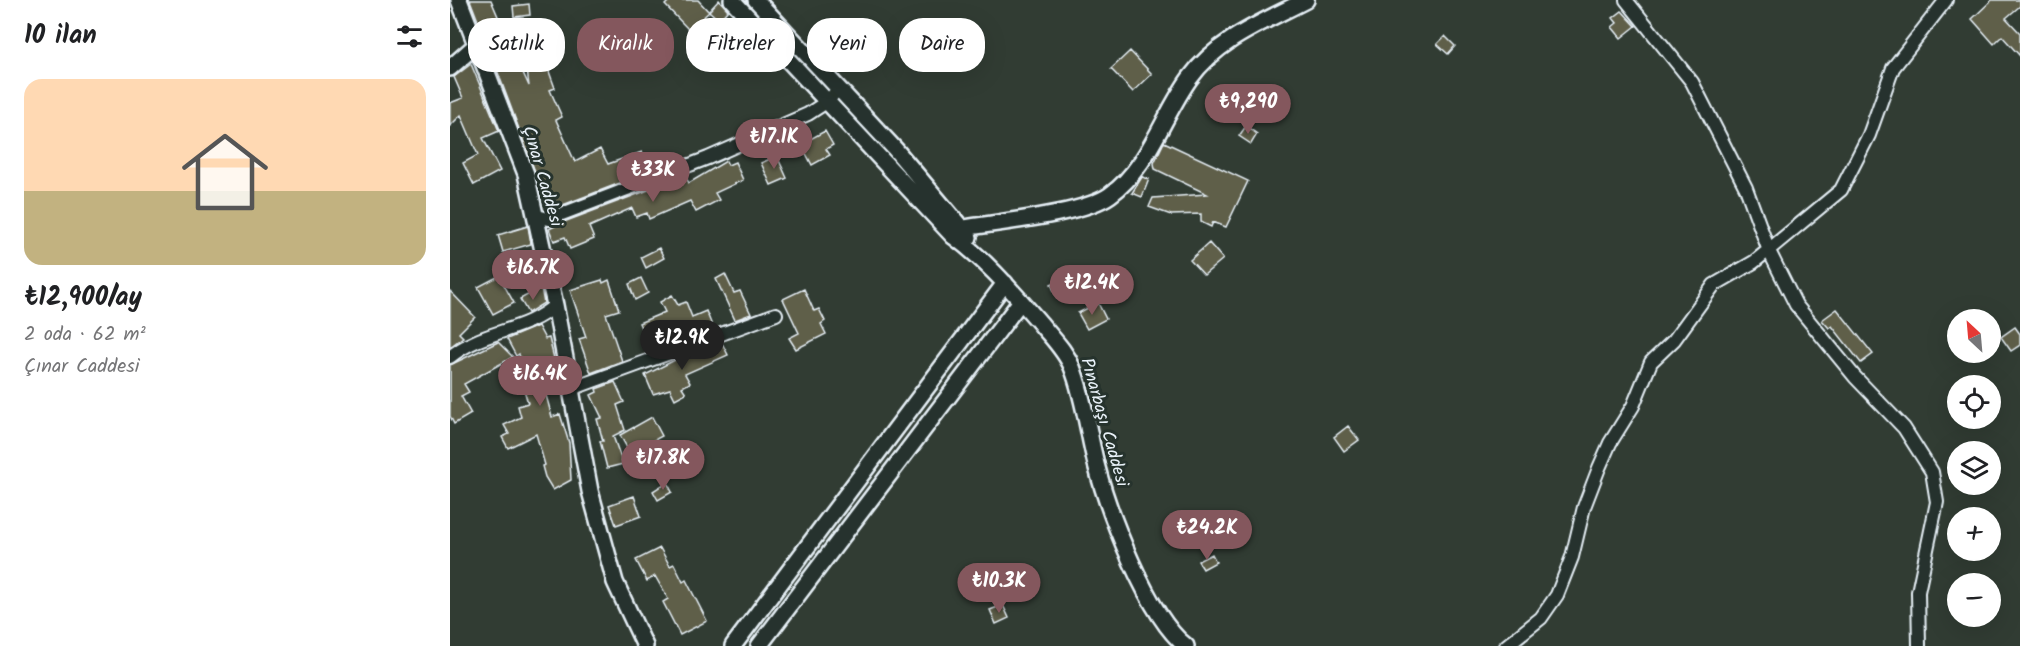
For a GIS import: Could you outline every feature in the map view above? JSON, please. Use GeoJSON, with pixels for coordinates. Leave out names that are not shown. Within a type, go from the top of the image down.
{"type":"FeatureCollection","features":[{"type":"Feature","properties":{"kind":"street","name":"Çınar Caddesi"},"geometry":{"type":"LineString","coordinates":[[459,0],[468,24]]}},
{"type":"Feature","properties":{"kind":"street","name":"Pınarbaşı Caddesi"},"geometry":{"type":"LineString","coordinates":[[732,0],[828,101],[959,232]]}},
{"type":"Feature","properties":{"kind":"street","name":"Pınarbaşı Caddesi"},"geometry":{"type":"LineString","coordinates":[[756,0],[838,89],[959,232],[1055,340],[1072,367],[1096,467],[1116,523],[1166,627],[1185,646]]}},
{"type":"Feature","properties":{"kind":"street"},"geometry":{"type":"LineString","coordinates":[[959,232],[1084,207],[1112,194],[1149,150],[1176,100],[1203,63],[1224,44],[1306,0]]}},
{"type":"Feature","properties":{"kind":"street"},"geometry":{"type":"LineString","coordinates":[[1626,0],[1692,82],[1746,188],[1769,251],[1796,305],[1855,377],[1904,428],[1932,472],[1937,502],[1918,592],[1919,646]]}},
{"type":"Feature","properties":{"kind":"street"},"geometry":{"type":"LineString","coordinates":[[1506,646],[1541,618],[1557,594],[1572,557],[1584,507],[1599,468],[1610,443],[1633,406],[1651,363],[1674,340],[1713,285],[1769,251],[1828,202],[1848,180],[1869,135],[1893,68],[1946,0]]}},
{"type":"Feature","properties":{"kind":"street"},"geometry":{"type":"LineString","coordinates":[[450,68],[468,52]]}},
{"type":"Feature","properties":{"kind":"street","name":"Çınar Caddesi"},"geometry":{"type":"LineString","coordinates":[[487,72],[519,154],[537,216],[590,491],[615,582],[645,646]]}},
{"type":"Feature","properties":{"kind":"street"},"geometry":{"type":"LineString","coordinates":[[537,216],[549,219],[708,158],[808,114],[828,101],[838,89]]}},
{"type":"Feature","properties":{"kind":"street"},"geometry":{"type":"LineString","coordinates":[[733,646],[1005,283]]}},
{"type":"Feature","properties":{"kind":"street"},"geometry":{"type":"LineString","coordinates":[[759,646],[1021,301]]}},
{"type":"Feature","properties":{"kind":"street"},"geometry":{"type":"LineString","coordinates":[[450,357],[472,340],[539,317],[555,305]]}},
{"type":"Feature","properties":{"kind":"street"},"geometry":{"type":"LineString","coordinates":[[571,389],[776,314]]}},
{"type":"Feature","properties":{"kind":"building"},"geometry":{"type":"Polygon","coordinates":[[[470,0],[491,0],[499,18],[477,18],[470,0]]]}},
{"type":"Feature","properties":{"kind":"building"},"geometry":{"type":"Polygon","coordinates":[[[670,0],[698,0],[709,12],[702,18],[686,18],[686,27],[665,5],[670,0]]]}},
{"type":"Feature","properties":{"kind":"building"},"geometry":{"type":"Polygon","coordinates":[[[719,0],[728,10],[721,18],[717,18],[709,11],[719,0]]]}},
{"type":"Feature","properties":{"kind":"building"},"geometry":{"type":"Polygon","coordinates":[[[1992,0],[2020,0],[2020,6],[2006,18],[2020,33],[2020,56],[2002,36],[1994,44],[1972,19],[1992,0]]]}},
{"type":"Feature","properties":{"kind":"building"},"geometry":{"type":"Polygon","coordinates":[[[529,4],[530,15],[514,17],[513,6],[529,4]]]}},
{"type":"Feature","properties":{"kind":"building"},"geometry":{"type":"Polygon","coordinates":[[[1622,11],[1636,26],[1621,38],[1612,27],[1617,23],[1613,18],[1622,11]]]}},
{"type":"Feature","properties":{"kind":"building"},"geometry":{"type":"Polygon","coordinates":[[[1445,36],[1455,46],[1448,54],[1437,44],[1445,36]]]}},
{"type":"Feature","properties":{"kind":"building"},"geometry":{"type":"Polygon","coordinates":[[[1130,51],[1152,74],[1133,92],[1111,69],[1130,51]]]}},
{"type":"Feature","properties":{"kind":"building"},"geometry":{"type":"Polygon","coordinates":[[[468,66],[468,72],[474,72],[499,131],[483,138],[500,171],[474,185],[463,163],[478,155],[461,115],[450,126],[450,103],[463,98],[454,77],[468,66]]]}},
{"type":"Feature","properties":{"kind":"building"},"geometry":{"type":"Polygon","coordinates":[[[498,72],[523,72],[529,86],[527,72],[549,72],[555,88],[550,90],[562,117],[556,120],[575,162],[600,149],[608,164],[642,152],[646,163],[652,162],[654,170],[555,208],[535,172],[498,72]]]}},
{"type":"Feature","properties":{"kind":"building"},"geometry":{"type":"Polygon","coordinates":[[[1246,126],[1257,134],[1251,144],[1239,136],[1246,126]]]}},
{"type":"Feature","properties":{"kind":"building"},"geometry":{"type":"Polygon","coordinates":[[[825,131],[833,145],[826,149],[830,155],[812,165],[801,144],[825,131]]]}},
{"type":"Feature","properties":{"kind":"building"},"geometry":{"type":"Polygon","coordinates":[[[1164,142],[1248,181],[1226,227],[1213,222],[1211,227],[1201,222],[1201,214],[1171,215],[1149,207],[1153,198],[1207,194],[1155,169],[1154,163],[1164,142]]]}},
{"type":"Feature","properties":{"kind":"building"},"geometry":{"type":"Polygon","coordinates":[[[777,156],[787,178],[771,185],[761,163],[777,156]]]}},
{"type":"Feature","properties":{"kind":"building"},"geometry":{"type":"Polygon","coordinates":[[[726,161],[728,165],[735,162],[743,180],[715,193],[719,200],[696,212],[690,201],[649,219],[647,213],[636,217],[632,208],[589,227],[594,239],[570,249],[565,237],[554,241],[549,229],[561,223],[659,186],[660,188],[685,176],[689,183],[726,161]]]}},
{"type":"Feature","properties":{"kind":"building"},"geometry":{"type":"Polygon","coordinates":[[[1142,177],[1149,179],[1142,197],[1132,193],[1142,177]]]}},
{"type":"Feature","properties":{"kind":"building"},"geometry":{"type":"Polygon","coordinates":[[[528,226],[531,244],[503,252],[498,235],[528,226]]]}},
{"type":"Feature","properties":{"kind":"building"},"geometry":{"type":"Polygon","coordinates":[[[1209,243],[1223,259],[1204,275],[1190,260],[1209,243]]]}},
{"type":"Feature","properties":{"kind":"building"},"geometry":{"type":"Polygon","coordinates":[[[659,248],[664,258],[646,268],[641,257],[659,248]]]}},
{"type":"Feature","properties":{"kind":"building"},"geometry":{"type":"Polygon","coordinates":[[[725,274],[734,293],[740,291],[751,314],[735,320],[716,279],[725,274]]]}},
{"type":"Feature","properties":{"kind":"building"},"geometry":{"type":"Polygon","coordinates":[[[499,276],[514,303],[493,314],[478,287],[499,276]]]}},
{"type":"Feature","properties":{"kind":"building"},"geometry":{"type":"Polygon","coordinates":[[[641,278],[648,293],[635,300],[629,284],[641,278]]]}},
{"type":"Feature","properties":{"kind":"building"},"geometry":{"type":"Polygon","coordinates":[[[1062,279],[1066,288],[1055,293],[1051,284],[1062,279]]]}},
{"type":"Feature","properties":{"kind":"building"},"geometry":{"type":"Polygon","coordinates":[[[602,280],[603,283],[609,280],[619,310],[606,314],[622,361],[591,373],[579,339],[586,337],[570,290],[602,280]]]}},
{"type":"Feature","properties":{"kind":"building"},"geometry":{"type":"Polygon","coordinates":[[[541,288],[544,303],[528,313],[520,299],[541,288]]]}},
{"type":"Feature","properties":{"kind":"building"},"geometry":{"type":"Polygon","coordinates":[[[804,289],[814,311],[819,309],[825,321],[821,324],[826,334],[796,349],[789,338],[799,333],[783,299],[804,289]]]}},
{"type":"Feature","properties":{"kind":"building"},"geometry":{"type":"Polygon","coordinates":[[[450,291],[475,317],[459,333],[463,337],[450,347],[450,291]]]}},
{"type":"Feature","properties":{"kind":"building"},"geometry":{"type":"Polygon","coordinates":[[[672,295],[678,305],[686,302],[692,317],[706,311],[713,328],[668,345],[665,337],[648,344],[639,323],[665,312],[660,302],[672,295]]]}},
{"type":"Feature","properties":{"kind":"building"},"geometry":{"type":"Polygon","coordinates":[[[1098,303],[1106,319],[1087,329],[1078,313],[1098,303]]]}},
{"type":"Feature","properties":{"kind":"building"},"geometry":{"type":"Polygon","coordinates":[[[1837,309],[1873,354],[1861,363],[1832,326],[1829,328],[1822,320],[1837,309]]]}},
{"type":"Feature","properties":{"kind":"building"},"geometry":{"type":"Polygon","coordinates":[[[538,326],[545,339],[549,338],[560,383],[544,388],[552,417],[560,414],[569,443],[571,480],[553,490],[545,477],[542,466],[545,465],[536,434],[508,448],[502,437],[509,434],[504,425],[521,417],[518,406],[528,403],[520,377],[525,376],[519,354],[516,356],[507,339],[538,326]]]}},
{"type":"Feature","properties":{"kind":"building"},"geometry":{"type":"Polygon","coordinates":[[[2015,327],[2020,334],[2020,345],[2011,351],[2001,337],[2015,327]]]}},
{"type":"Feature","properties":{"kind":"building"},"geometry":{"type":"Polygon","coordinates":[[[498,342],[513,357],[464,384],[469,392],[461,396],[471,414],[454,424],[450,416],[450,365],[498,342]]]}},
{"type":"Feature","properties":{"kind":"building"},"geometry":{"type":"Polygon","coordinates":[[[722,343],[728,355],[685,374],[690,383],[682,387],[686,393],[675,399],[670,389],[653,394],[645,375],[675,360],[722,343]]]}},
{"type":"Feature","properties":{"kind":"building"},"geometry":{"type":"Polygon","coordinates":[[[615,382],[624,402],[617,405],[625,430],[613,436],[623,464],[607,468],[597,419],[602,418],[591,395],[597,392],[596,389],[615,382]]]}},
{"type":"Feature","properties":{"kind":"building"},"geometry":{"type":"Polygon","coordinates":[[[652,417],[662,436],[630,453],[620,435],[652,417]]]}},
{"type":"Feature","properties":{"kind":"building"},"geometry":{"type":"Polygon","coordinates":[[[1348,426],[1359,440],[1344,451],[1334,437],[1348,426]]]}},
{"type":"Feature","properties":{"kind":"building"},"geometry":{"type":"Polygon","coordinates":[[[667,482],[672,492],[658,500],[653,491],[667,482]]]}},
{"type":"Feature","properties":{"kind":"building"},"geometry":{"type":"Polygon","coordinates":[[[634,496],[641,516],[616,525],[609,505],[634,496]]]}},
{"type":"Feature","properties":{"kind":"building"},"geometry":{"type":"Polygon","coordinates":[[[660,548],[670,566],[674,564],[683,582],[686,580],[707,621],[680,635],[663,602],[668,599],[655,576],[647,581],[636,560],[660,548]]]}},
{"type":"Feature","properties":{"kind":"building"},"geometry":{"type":"Polygon","coordinates":[[[1212,554],[1216,562],[1203,569],[1198,561],[1212,554]]]}},
{"type":"Feature","properties":{"kind":"building"},"geometry":{"type":"Polygon","coordinates":[[[1003,605],[1009,618],[996,624],[990,610],[1003,605]]]}}]}
